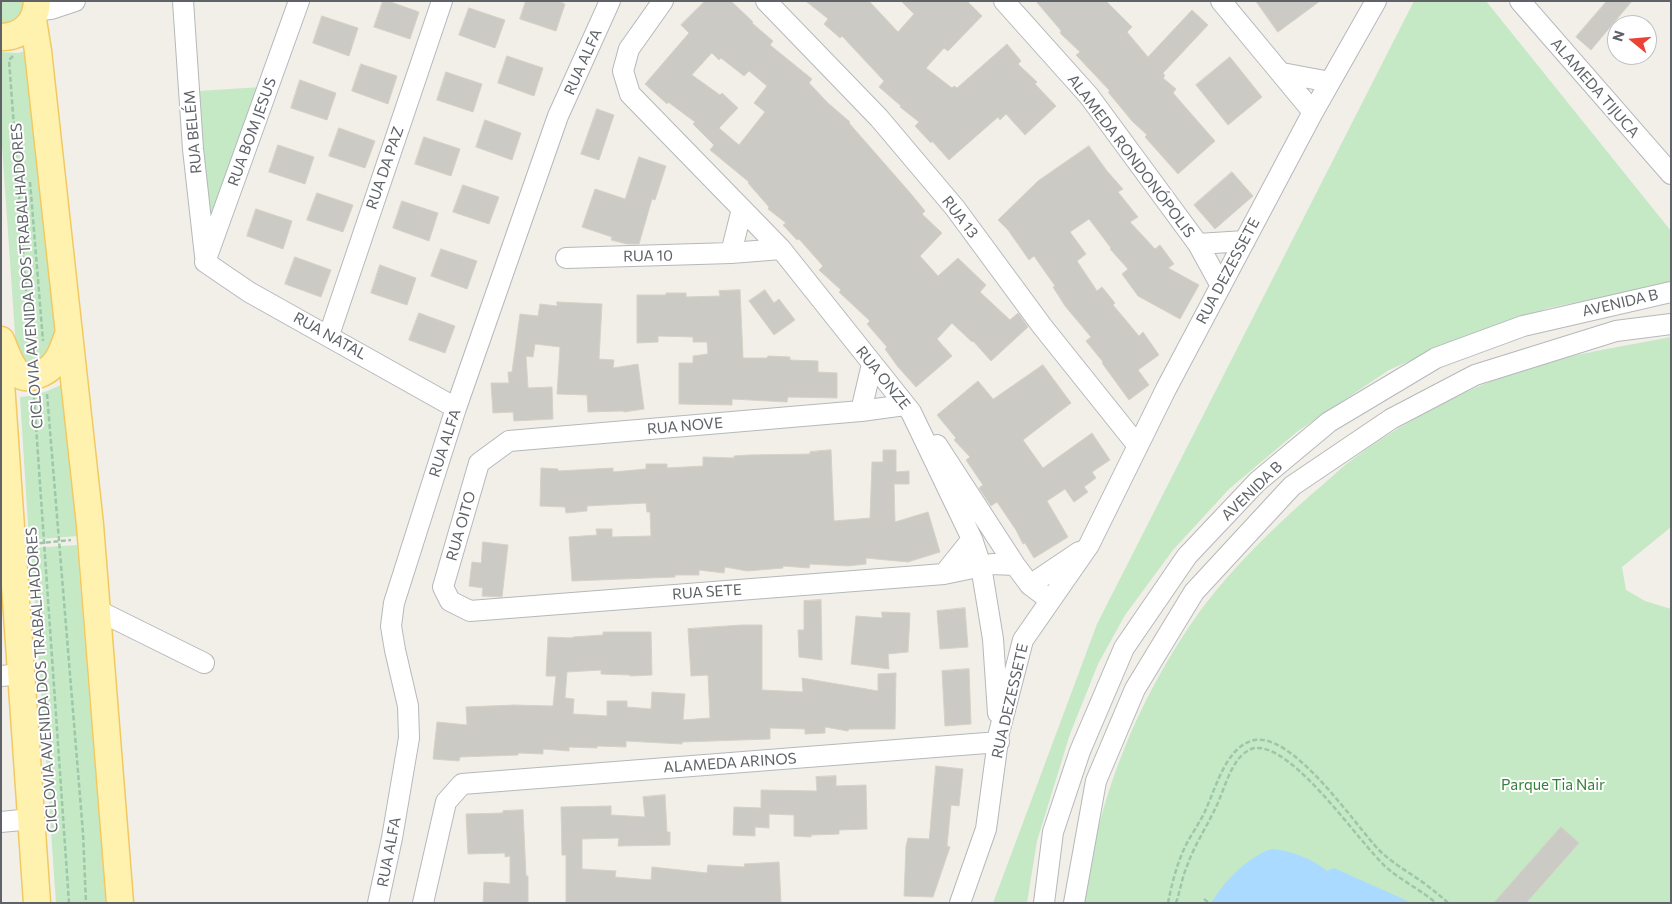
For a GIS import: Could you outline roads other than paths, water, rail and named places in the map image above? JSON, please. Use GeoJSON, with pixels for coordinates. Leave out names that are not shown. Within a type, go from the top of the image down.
{"type":"FeatureCollection","features":[{"type":"Feature","properties":{"kind":"main road"},"geometry":{"type":"LineString","coordinates":[[8,45],[15,35],[22,31],[36,10]]}},
{"type":"Feature","properties":{"kind":"main road"},"geometry":{"type":"LineString","coordinates":[[36,10],[39,61],[92,538],[120,903]]}},
{"type":"Feature","properties":{"kind":"main road"},"geometry":{"type":"LineString","coordinates":[[1,340],[13,367],[24,377],[39,374],[54,365],[69,332]]}},
{"type":"Feature","properties":{"kind":"main road"},"geometry":{"type":"LineString","coordinates":[[2,392],[12,546],[8,580],[11,675],[31,819],[38,903]]}},
{"type":"Feature","properties":{"kind":"street"},"geometry":{"type":"LineString","coordinates":[[36,10],[75,1]]}},
{"type":"Feature","properties":{"kind":"street","name":"RUA BELÉM"},"geometry":{"type":"LineString","coordinates":[[183,1],[193,149],[205,262]]}},
{"type":"Feature","properties":{"kind":"street","name":"RUA BOM JESUS"},"geometry":{"type":"LineString","coordinates":[[205,262],[299,1]]}},
{"type":"Feature","properties":{"kind":"street","name":"RUA DA PAZ"},"geometry":{"type":"LineString","coordinates":[[328,335],[442,1]]}},
{"type":"Feature","properties":{"kind":"street","name":"RUA ALFA"},"geometry":{"type":"LineString","coordinates":[[378,903],[392,838],[409,738],[408,706],[395,650],[392,626],[394,603],[456,408],[558,116],[610,1]]}},
{"type":"Feature","properties":{"kind":"street","name":"RUA ONZE"},"geometry":{"type":"LineString","coordinates":[[663,1],[629,50],[623,71],[630,94],[781,249],[908,409],[972,539],[981,566],[993,639],[999,738]]}},
{"type":"Feature","properties":{"kind":"street","name":"RUA 13"},"geometry":{"type":"LineString","coordinates":[[766,1],[879,118],[955,208],[1042,326],[1138,446]]}},
{"type":"Feature","properties":{"kind":"street","name":"ALAMEDA RONDONÓPOLIS"},"geometry":{"type":"LineString","coordinates":[[1004,1],[1089,96],[1198,244],[1221,286]]}},
{"type":"Feature","properties":{"kind":"street"},"geometry":{"type":"LineString","coordinates":[[1221,1],[1313,112]]}},
{"type":"Feature","properties":{"kind":"street","name":"RUA DEZESSETE"},"geometry":{"type":"LineString","coordinates":[[960,903],[986,829],[999,738],[1023,640],[1089,545],[1166,389],[1244,241],[1313,112],[1376,1]]}},
{"type":"Feature","properties":{"kind":"street","name":"ALAMEDA TIJUCA"},"geometry":{"type":"LineString","coordinates":[[1520,1],[1671,174]]}},
{"type":"Feature","properties":{"kind":"street"},"geometry":{"type":"LineString","coordinates":[[1282,73],[1330,82]]}},
{"type":"Feature","properties":{"kind":"street"},"geometry":{"type":"LineString","coordinates":[[731,254],[742,209]]}},
{"type":"Feature","properties":{"kind":"street","name":"ALAMEDA RONDONÓPOLIS"},"geometry":{"type":"LineString","coordinates":[[1198,244],[1244,241]]}},
{"type":"Feature","properties":{"kind":"street","name":"RUA 10"},"geometry":{"type":"LineString","coordinates":[[566,258],[731,254],[781,249]]}},
{"type":"Feature","properties":{"kind":"street","name":"RUA NATAL"},"geometry":{"type":"LineString","coordinates":[[205,262],[249,292],[456,408]]}},
{"type":"Feature","properties":{"kind":"street","name":"AVENIDA B"},"geometry":{"type":"LineString","coordinates":[[1044,903],[1053,832],[1080,752],[1124,648],[1187,556],[1257,482],[1329,422],[1436,358],[1523,326],[1671,292]]}},
{"type":"Feature","properties":{"kind":"street","name":"AVENIDA B"},"geometry":{"type":"LineString","coordinates":[[1074,903],[1096,781],[1135,689],[1194,592],[1292,486],[1391,420],[1475,375],[1616,332],[1671,324]]}},
{"type":"Feature","properties":{"kind":"street"},"geometry":{"type":"LineString","coordinates":[[861,411],[872,364]]}},
{"type":"Feature","properties":{"kind":"street"},"geometry":{"type":"LineString","coordinates":[[908,409],[942,450],[1014,565],[1030,585],[1050,600]]}},
{"type":"Feature","properties":{"kind":"street","name":"RUA NOVE"},"geometry":{"type":"LineString","coordinates":[[509,441],[861,411],[908,409]]}},
{"type":"Feature","properties":{"kind":"street","name":"RUA OITO"},"geometry":{"type":"LineString","coordinates":[[470,611],[450,601],[443,587],[479,464],[509,441]]}},
{"type":"Feature","properties":{"kind":"street"},"geometry":{"type":"LineString","coordinates":[[944,574],[972,539]]}},
{"type":"Feature","properties":{"kind":"street","name":"RUA DEZESSETE"},"geometry":{"type":"LineString","coordinates":[[1030,585],[1089,545]]}},
{"type":"Feature","properties":{"kind":"street","name":"RUA SETE"},"geometry":{"type":"LineString","coordinates":[[470,611],[944,574],[981,566],[1014,565]]}},
{"type":"Feature","properties":{"kind":"street"},"geometry":{"type":"LineString","coordinates":[[97,610],[204,662]]}},
{"type":"Feature","properties":{"kind":"street"},"geometry":{"type":"LineString","coordinates":[[993,639],[1023,640]]}},
{"type":"Feature","properties":{"kind":"street","name":"ALAMEDA ARINOS"},"geometry":{"type":"LineString","coordinates":[[423,903],[446,802],[462,784],[999,738]]}},
{"type":"Feature","properties":{"kind":"street"},"geometry":{"type":"LineString","coordinates":[[1,822],[31,819]]}},
{"type":"Feature","properties":{"kind":"water"},"geometry":{"type":"Polygon","coordinates":[[[1271,849],[1300,856],[1316,863],[1327,871],[1334,868],[1412,903],[1211,903],[1237,871],[1253,858],[1271,849]]]}},
{"type":"Feature","properties":{"kind":"park label","name":"Parque Tia Nair"},"geometry":{"type":"Point","coordinates":[1553,785]}}]}
